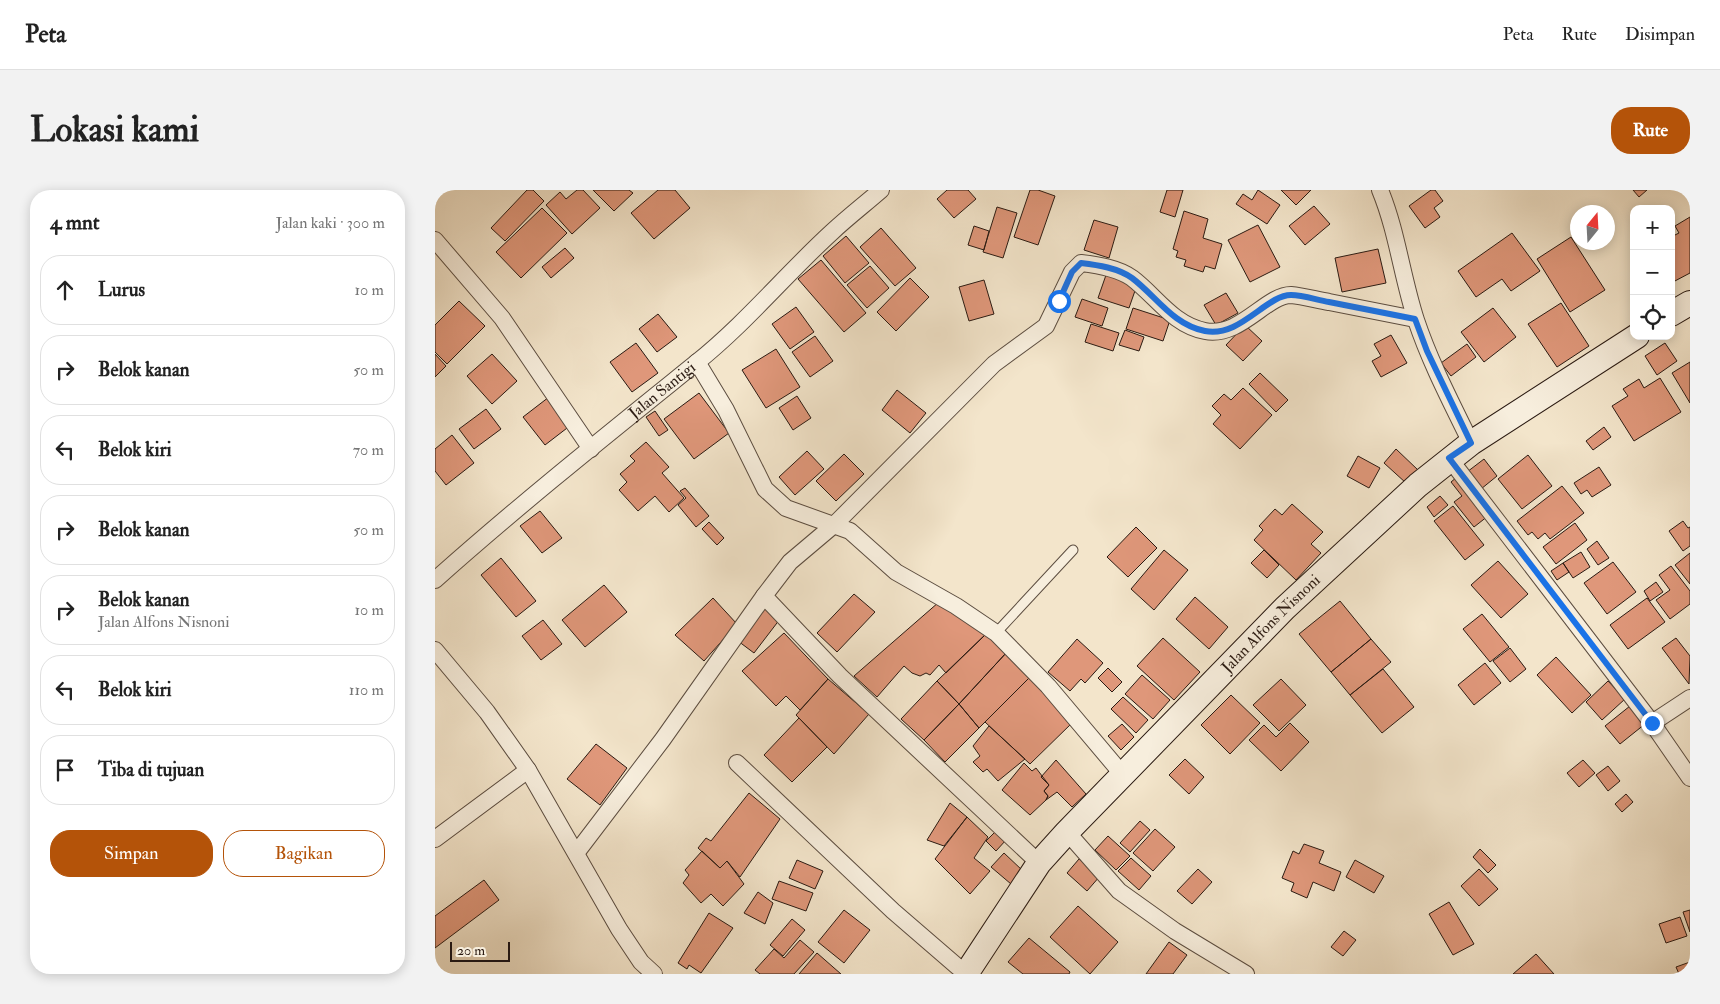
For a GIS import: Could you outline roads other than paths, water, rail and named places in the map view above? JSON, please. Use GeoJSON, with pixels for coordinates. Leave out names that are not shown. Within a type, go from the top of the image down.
{"type":"FeatureCollection","features":[{"type":"Feature","properties":{"kind":"main road"},"geometry":{"type":"LineString","coordinates":[[1675,312],[1690,304]]}},
{"type":"Feature","properties":{"kind":"main road","name":"Jalan Alfons Nisnoni"},"geometry":{"type":"LineString","coordinates":[[966,974],[1039,863],[1285,608],[1449,458],[1631,340]]}},
{"type":"Feature","properties":{"kind":"street","name":"Jalan Santigi"},"geometry":{"type":"LineString","coordinates":[[435,580],[491,530],[591,449],[635,410],[697,362],[757,308],[832,232],[881,190]]}},
{"type":"Feature","properties":{"kind":"street"},"geometry":{"type":"LineString","coordinates":[[1380,190],[1388,210],[1415,319],[1427,351],[1471,443]]}},
{"type":"Feature","properties":{"kind":"street"},"geometry":{"type":"LineString","coordinates":[[435,240],[502,318],[591,449]]}},
{"type":"Feature","properties":{"kind":"street"},"geometry":{"type":"LineString","coordinates":[[577,852],[663,739],[790,562],[835,524],[994,364],[1047,326],[1072,272],[1081,263],[1116,270],[1131,277],[1173,316],[1194,328],[1207,332],[1219,331],[1241,324],[1270,304],[1290,295],[1415,319]]}},
{"type":"Feature","properties":{"kind":"street"},"geometry":{"type":"LineString","coordinates":[[697,362],[726,410],[765,489],[786,508],[835,524],[850,531],[896,572],[956,606],[996,633],[1048,686],[1123,775]]}},
{"type":"Feature","properties":{"kind":"street"},"geometry":{"type":"LineString","coordinates":[[1449,458],[1652,723],[1690,778]]}},
{"type":"Feature","properties":{"kind":"street"},"geometry":{"type":"LineString","coordinates":[[764,596],[840,676],[1039,863]]}},
{"type":"Feature","properties":{"kind":"street"},"geometry":{"type":"LineString","coordinates":[[435,650],[487,712],[528,770],[577,852],[619,929],[641,962],[654,974]]}},
{"type":"Feature","properties":{"kind":"street"},"geometry":{"type":"LineString","coordinates":[[1652,723],[1690,698]]}},
{"type":"Feature","properties":{"kind":"street"},"geometry":{"type":"LineString","coordinates":[[737,762],[756,783],[893,911],[966,974]]}},
{"type":"Feature","properties":{"kind":"street"},"geometry":{"type":"LineString","coordinates":[[435,839],[528,770]]}},
{"type":"Feature","properties":{"kind":"street"},"geometry":{"type":"LineString","coordinates":[[1067,832],[1119,891],[1175,931],[1247,974]]}},
{"type":"Feature","properties":{"kind":"lane"},"geometry":{"type":"LineString","coordinates":[[996,633],[1073,550]]}}]}
